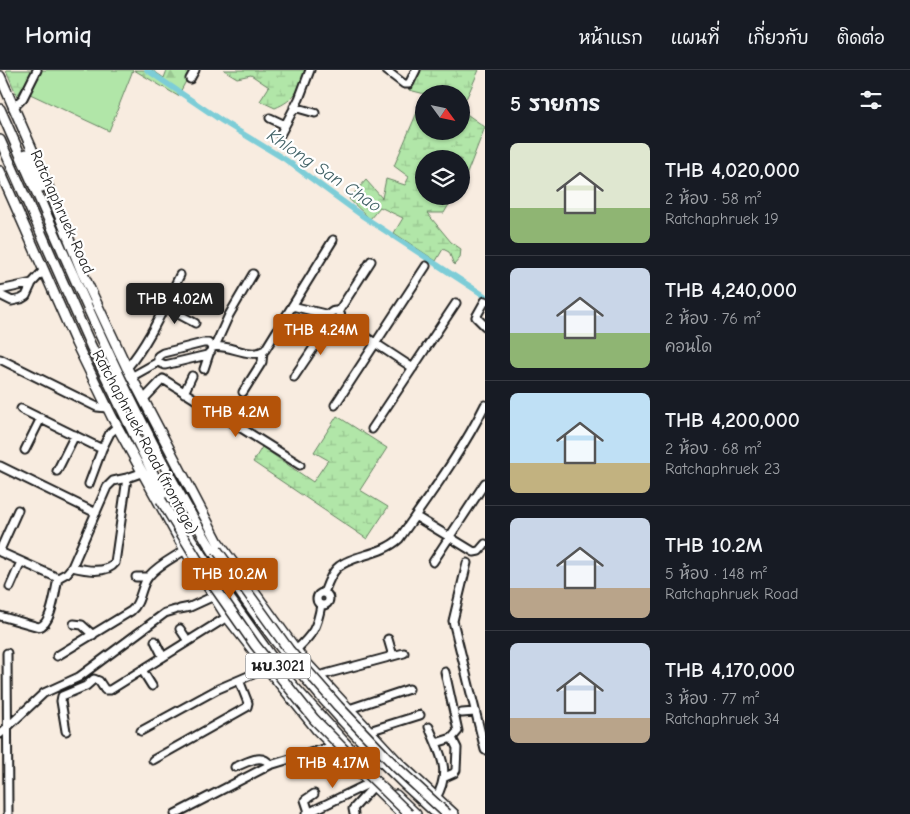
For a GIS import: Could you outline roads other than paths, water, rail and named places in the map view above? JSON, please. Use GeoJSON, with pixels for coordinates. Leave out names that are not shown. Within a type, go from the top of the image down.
{"type":"FeatureCollection","features":[{"type":"Feature","properties":{"kind":"main road","name":"Ratchaphruek Road (frontage)"},"geometry":{"type":"LineString","coordinates":[[0,76],[45,179],[63,227],[129,373],[219,549],[240,574],[302,658],[369,732],[454,814]]}},
{"type":"Feature","properties":{"kind":"main road"},"geometry":{"type":"LineString","coordinates":[[0,105],[63,227]]}},
{"type":"Feature","properties":{"kind":"main road","name":"Ratchaphruek Road"},"geometry":{"type":"LineString","coordinates":[[0,109],[139,417],[193,518],[233,580],[287,656],[375,754],[437,814]]}},
{"type":"Feature","properties":{"kind":"main road","name":"Ratchaphruek Road"},"geometry":{"type":"LineString","coordinates":[[0,140],[112,391],[163,499],[223,589],[288,680],[362,762],[416,814]]}},
{"type":"Feature","properties":{"kind":"main road","name":"Ratchaphruek Road (frontage)"},"geometry":{"type":"LineString","coordinates":[[0,171],[107,408],[185,550],[227,617],[267,668],[318,730],[402,814]]}},
{"type":"Feature","properties":{"kind":"main road"},"geometry":{"type":"LineString","coordinates":[[31,212],[43,266]]}},
{"type":"Feature","properties":{"kind":"main road"},"geometry":{"type":"LineString","coordinates":[[139,417],[148,426],[197,514],[219,549],[289,650],[338,706],[396,767],[447,814]]}},
{"type":"Feature","properties":{"kind":"main road"},"geometry":{"type":"LineString","coordinates":[[143,472],[163,499],[209,579],[255,645],[314,718],[359,766],[409,814]]}},
{"type":"Feature","properties":{"kind":"main road"},"geometry":{"type":"LineString","coordinates":[[302,658],[330,705]]}},
{"type":"Feature","properties":{"kind":"main road"},"geometry":{"type":"LineString","coordinates":[[314,710],[349,762]]}},
{"type":"Feature","properties":{"kind":"street"},"geometry":{"type":"LineString","coordinates":[[13,108],[23,98],[37,70]]}},
{"type":"Feature","properties":{"kind":"street"},"geometry":{"type":"LineString","coordinates":[[190,79],[195,70]]}},
{"type":"Feature","properties":{"kind":"street"},"geometry":{"type":"LineString","coordinates":[[280,135],[310,70]]}},
{"type":"Feature","properties":{"kind":"street"},"geometry":{"type":"LineString","coordinates":[[387,71],[406,84],[411,82],[416,70]]}},
{"type":"Feature","properties":{"kind":"street"},"geometry":{"type":"LineString","coordinates":[[294,107],[315,113]]}},
{"type":"Feature","properties":{"kind":"street"},"geometry":{"type":"LineString","coordinates":[[270,118],[285,125]]}},
{"type":"Feature","properties":{"kind":"street"},"geometry":{"type":"LineString","coordinates":[[243,392],[262,362],[263,352],[269,346],[333,240]]}},
{"type":"Feature","properties":{"kind":"street"},"geometry":{"type":"LineString","coordinates":[[294,377],[334,311],[338,312],[371,261]]}},
{"type":"Feature","properties":{"kind":"street"},"geometry":{"type":"LineString","coordinates":[[0,295],[12,301],[26,296],[43,266]]}},
{"type":"Feature","properties":{"kind":"street"},"geometry":{"type":"LineString","coordinates":[[335,405],[426,266]]}},
{"type":"Feature","properties":{"kind":"street"},"geometry":{"type":"LineString","coordinates":[[204,368],[229,314],[253,274]]}},
{"type":"Feature","properties":{"kind":"street"},"geometry":{"type":"LineString","coordinates":[[129,373],[180,275]]}},
{"type":"Feature","properties":{"kind":"street"},"geometry":{"type":"LineString","coordinates":[[0,290],[32,283]]}},
{"type":"Feature","properties":{"kind":"street"},"geometry":{"type":"LineString","coordinates":[[485,302],[476,317],[485,326]]}},
{"type":"Feature","properties":{"kind":"street"},"geometry":{"type":"LineString","coordinates":[[372,429],[456,303]]}},
{"type":"Feature","properties":{"kind":"street"},"geometry":{"type":"LineString","coordinates":[[292,306],[330,318],[336,323],[340,320]]}},
{"type":"Feature","properties":{"kind":"street"},"geometry":{"type":"LineString","coordinates":[[164,307],[195,322]]}},
{"type":"Feature","properties":{"kind":"street"},"geometry":{"type":"LineString","coordinates":[[338,312],[341,316],[340,320]]}},
{"type":"Feature","properties":{"kind":"street"},"geometry":{"type":"LineString","coordinates":[[340,320],[413,368]]}},
{"type":"Feature","properties":{"kind":"street"},"geometry":{"type":"LineString","coordinates":[[158,362],[158,356],[163,353],[203,343],[208,343],[212,349]]}},
{"type":"Feature","properties":{"kind":"street"},"geometry":{"type":"LineString","coordinates":[[129,373],[158,362],[165,365],[212,349],[251,353],[263,352]]}},
{"type":"Feature","properties":{"kind":"street"},"geometry":{"type":"LineString","coordinates":[[0,359],[97,406],[107,408]]}},
{"type":"Feature","properties":{"kind":"street"},"geometry":{"type":"LineString","coordinates":[[184,393],[192,376]]}},
{"type":"Feature","properties":{"kind":"street"},"geometry":{"type":"LineString","coordinates":[[143,400],[163,379],[300,465]]}},
{"type":"Feature","properties":{"kind":"street"},"geometry":{"type":"LineString","coordinates":[[296,650],[314,632],[318,624],[322,605],[317,602],[317,597],[324,593],[337,568],[394,544],[399,539],[465,440],[485,405]]}},
{"type":"Feature","properties":{"kind":"street"},"geometry":{"type":"LineString","coordinates":[[22,409],[102,449]]}},
{"type":"Feature","properties":{"kind":"street"},"geometry":{"type":"LineString","coordinates":[[25,450],[41,418]]}},
{"type":"Feature","properties":{"kind":"street"},"geometry":{"type":"LineString","coordinates":[[89,484],[110,433],[118,430]]}},
{"type":"Feature","properties":{"kind":"street"},"geometry":{"type":"LineString","coordinates":[[57,471],[75,435]]}},
{"type":"Feature","properties":{"kind":"street"},"geometry":{"type":"LineString","coordinates":[[0,466],[96,513]]}},
{"type":"Feature","properties":{"kind":"street"},"geometry":{"type":"LineString","coordinates":[[0,616],[39,627],[48,621],[58,578],[72,567],[109,484],[143,472]]}},
{"type":"Feature","properties":{"kind":"street"},"geometry":{"type":"LineString","coordinates":[[72,567],[104,569],[113,566],[115,563],[127,478]]}},
{"type":"Feature","properties":{"kind":"street"},"geometry":{"type":"LineString","coordinates":[[433,562],[485,483]]}},
{"type":"Feature","properties":{"kind":"street"},"geometry":{"type":"LineString","coordinates":[[18,510],[0,551],[58,578]]}},
{"type":"Feature","properties":{"kind":"street"},"geometry":{"type":"LineString","coordinates":[[415,516],[474,552],[479,551],[485,544]]}},
{"type":"Feature","properties":{"kind":"street"},"geometry":{"type":"LineString","coordinates":[[57,656],[122,618],[135,608],[148,577],[160,566],[185,550]]}},
{"type":"Feature","properties":{"kind":"street"},"geometry":{"type":"LineString","coordinates":[[10,587],[22,562]]}},
{"type":"Feature","properties":{"kind":"street"},"geometry":{"type":"LineString","coordinates":[[467,563],[453,621],[485,750]]}},
{"type":"Feature","properties":{"kind":"street"},"geometry":{"type":"LineString","coordinates":[[136,577],[148,577]]}},
{"type":"Feature","properties":{"kind":"street"},"geometry":{"type":"LineString","coordinates":[[0,734],[44,694],[79,677],[165,613],[190,607],[214,596]]}},
{"type":"Feature","properties":{"kind":"street"},"geometry":{"type":"LineString","coordinates":[[66,731],[61,701],[62,696],[86,686],[94,679],[99,681],[105,690],[110,690],[227,617]]}},
{"type":"Feature","properties":{"kind":"street"},"geometry":{"type":"LineString","coordinates":[[74,624],[82,625],[92,635]]}},
{"type":"Feature","properties":{"kind":"street"},"geometry":{"type":"LineString","coordinates":[[180,629],[188,641]]}},
{"type":"Feature","properties":{"kind":"street"},"geometry":{"type":"LineString","coordinates":[[388,639],[393,656]]}},
{"type":"Feature","properties":{"kind":"street"},"geometry":{"type":"LineString","coordinates":[[155,641],[164,657]]}},
{"type":"Feature","properties":{"kind":"street"},"geometry":{"type":"LineString","coordinates":[[6,653],[8,814]]}},
{"type":"Feature","properties":{"kind":"street"},"geometry":{"type":"LineString","coordinates":[[318,676],[404,653]]}},
{"type":"Feature","properties":{"kind":"street"},"geometry":{"type":"LineString","coordinates":[[141,731],[218,689],[267,668]]}},
{"type":"Feature","properties":{"kind":"street"},"geometry":{"type":"LineString","coordinates":[[142,670],[152,686]]}},
{"type":"Feature","properties":{"kind":"street"},"geometry":{"type":"LineString","coordinates":[[436,743],[452,738],[456,734],[458,727],[445,672]]}},
{"type":"Feature","properties":{"kind":"street"},"geometry":{"type":"LineString","coordinates":[[153,760],[247,707],[248,702],[239,680]]}},
{"type":"Feature","properties":{"kind":"street"},"geometry":{"type":"LineString","coordinates":[[349,710],[408,689]]}},
{"type":"Feature","properties":{"kind":"street"},"geometry":{"type":"LineString","coordinates":[[462,713],[475,712]]}},
{"type":"Feature","properties":{"kind":"street"},"geometry":{"type":"LineString","coordinates":[[369,732],[420,715]]}},
{"type":"Feature","properties":{"kind":"street"},"geometry":{"type":"LineString","coordinates":[[430,726],[441,757],[445,777],[436,798]]}},
{"type":"Feature","properties":{"kind":"street"},"geometry":{"type":"LineString","coordinates":[[445,777],[454,773],[457,765],[456,748],[452,738]]}},
{"type":"Feature","properties":{"kind":"street"},"geometry":{"type":"LineString","coordinates":[[175,814],[270,765],[333,746]]}},
{"type":"Feature","properties":{"kind":"street"},"geometry":{"type":"LineString","coordinates":[[235,767],[262,758],[270,765]]}},
{"type":"Feature","properties":{"kind":"street"},"geometry":{"type":"LineString","coordinates":[[314,794],[305,800],[308,813],[372,785]]}},
{"type":"Feature","properties":{"kind":"street"},"geometry":{"type":"LineString","coordinates":[[354,814],[353,809],[372,785]]}},
{"type":"Feature","properties":{"kind":"waterway","name":"Khlong San Chao"},"geometry":{"type":"LineString","coordinates":[[147,70],[222,121],[286,160],[364,217],[485,296]]}}]}
